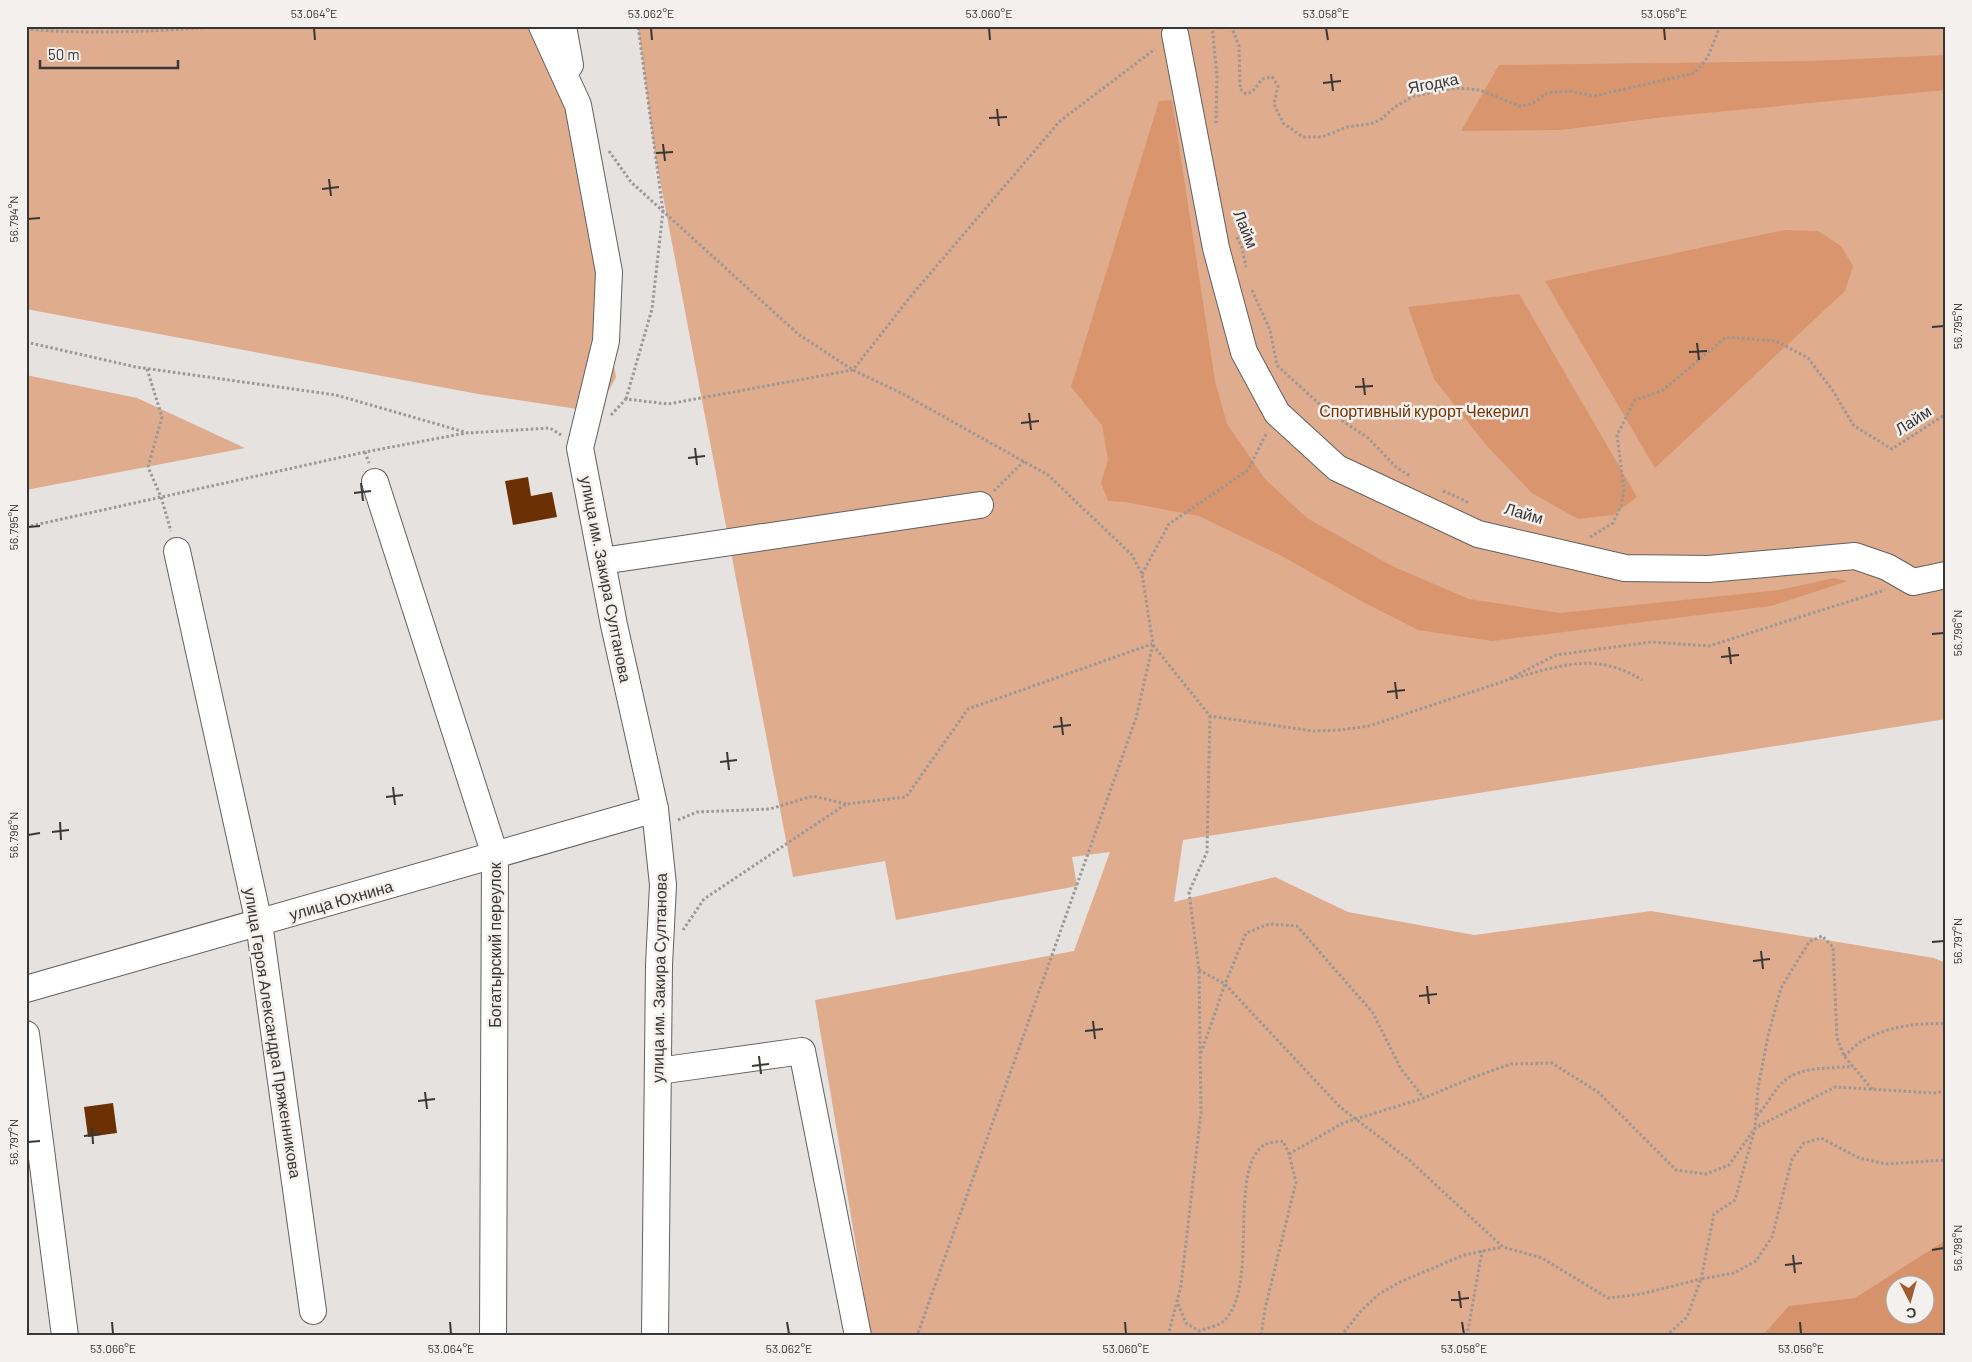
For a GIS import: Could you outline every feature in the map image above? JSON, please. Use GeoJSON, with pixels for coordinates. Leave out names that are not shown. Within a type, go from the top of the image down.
{"type":"FeatureCollection","features":[{"type":"Feature","properties":{"kind":"street"},"geometry":{"type":"LineString","coordinates":[[542,26],[578,105]]}},
{"type":"Feature","properties":{"kind":"street"},"geometry":{"type":"LineString","coordinates":[[563,26],[609,272],[606,341],[580,448]]}},
{"type":"Feature","properties":{"kind":"street"},"geometry":{"type":"LineString","coordinates":[[1175,34],[1216,248],[1244,352],[1277,413],[1337,468],[1478,534],[1625,568],[1708,569],[1855,556],[1887,567],[1913,582],[1946,575]]}},
{"type":"Feature","properties":{"kind":"street","name":"улица им. Закира Султанова"},"geometry":{"type":"LineString","coordinates":[[580,448],[614,625],[656,819],[663,885],[659,965],[655,1336]]}},
{"type":"Feature","properties":{"kind":"street","name":"Богатырский переулок"},"geometry":{"type":"LineString","coordinates":[[375,482],[495,855],[493,1336]]}},
{"type":"Feature","properties":{"kind":"street"},"geometry":{"type":"LineString","coordinates":[[602,561],[980,505]]}},
{"type":"Feature","properties":{"kind":"street","name":"улица Героя Александра Пряженникова"},"geometry":{"type":"LineString","coordinates":[[176,551],[259,923],[313,1311]]}},
{"type":"Feature","properties":{"kind":"street","name":"улица Юхнина"},"geometry":{"type":"LineString","coordinates":[[26,989],[495,855],[656,819]]}},
{"type":"Feature","properties":{"kind":"street"},"geometry":{"type":"LineString","coordinates":[[26,1034],[65,1336]]}},
{"type":"Feature","properties":{"kind":"street"},"geometry":{"type":"LineString","coordinates":[[658,1071],[802,1051],[858,1336]]}},
{"type":"Feature","properties":{"kind":"path"},"geometry":{"type":"LineString","coordinates":[[26,29],[57,32],[158,32],[228,26]]}},
{"type":"Feature","properties":{"kind":"path"},"geometry":{"type":"LineString","coordinates":[[606,420],[626,399],[652,309],[663,211],[638,26]]}},
{"type":"Feature","properties":{"kind":"path"},"geometry":{"type":"LineString","coordinates":[[1212,26],[1217,76],[1216,125]]}},
{"type":"Feature","properties":{"kind":"path","name":"Ягодка"},"geometry":{"type":"LineString","coordinates":[[1232,26],[1239,46],[1240,89],[1246,94],[1253,92],[1262,79],[1272,77],[1278,86],[1274,104],[1283,122],[1303,137],[1322,137],[1347,127],[1370,124],[1380,120],[1395,107],[1414,96],[1457,88],[1480,90],[1519,106],[1532,104],[1548,93],[1568,91],[1594,96],[1694,73],[1708,57],[1720,26]]}},
{"type":"Feature","properties":{"kind":"path"},"geometry":{"type":"LineString","coordinates":[[626,399],[668,404],[853,370],[911,296],[1060,121],[1175,34]]}},
{"type":"Feature","properties":{"kind":"path"},"geometry":{"type":"LineString","coordinates":[[604,144],[631,182],[798,334],[853,370],[903,394],[1048,475],[1132,555],[1142,574],[1153,644],[1136,718],[917,1336]]}},
{"type":"Feature","properties":{"kind":"path","name":"Лайм"},"geometry":{"type":"LineString","coordinates":[[1234,230],[1242,248],[1247,274]]}},
{"type":"Feature","properties":{"kind":"path"},"geometry":{"type":"LineString","coordinates":[[1248,282],[1270,330],[1278,365],[1281,369],[1326,410],[1368,438],[1396,467],[1417,481]]}},
{"type":"Feature","properties":{"kind":"path","name":"Лайм"},"geometry":{"type":"LineString","coordinates":[[1583,539],[1590,538],[1613,523],[1621,506],[1624,490],[1617,435],[1636,400],[1662,390],[1726,337],[1776,341],[1808,358],[1854,426],[1892,448],[1946,414]]}},
{"type":"Feature","properties":{"kind":"path"},"geometry":{"type":"LineString","coordinates":[[26,342],[147,369],[336,395],[468,433]]}},
{"type":"Feature","properties":{"kind":"path"},"geometry":{"type":"LineString","coordinates":[[147,369],[162,417],[148,467],[161,497],[176,551]]}},
{"type":"Feature","properties":{"kind":"path"},"geometry":{"type":"LineString","coordinates":[[1142,574],[1168,524],[1248,470],[1277,413]]}},
{"type":"Feature","properties":{"kind":"path"},"geometry":{"type":"LineString","coordinates":[[26,528],[365,452],[468,433],[550,428],[580,448]]}},
{"type":"Feature","properties":{"kind":"path"},"geometry":{"type":"LineString","coordinates":[[980,505],[1024,461]]}},
{"type":"Feature","properties":{"kind":"path"},"geometry":{"type":"LineString","coordinates":[[1438,490],[1470,504]]}},
{"type":"Feature","properties":{"kind":"path"},"geometry":{"type":"LineString","coordinates":[[1505,681],[1556,655],[1651,642],[1709,646],[1913,582]]}},
{"type":"Feature","properties":{"kind":"path"},"geometry":{"type":"LineString","coordinates":[[1153,644],[1210,716],[1207,852],[1190,892],[1199,970],[1200,1112],[1181,1286],[1168,1336]]}},
{"type":"Feature","properties":{"kind":"path"},"geometry":{"type":"LineString","coordinates":[[656,819],[698,812],[770,809],[813,796],[846,804],[906,797],[968,709],[1153,644]]}},
{"type":"Feature","properties":{"kind":"path"},"geometry":{"type":"LineString","coordinates":[[1210,716],[1313,731],[1340,730],[1369,726],[1505,681],[1569,664],[1600,663],[1627,670],[1642,680]]}},
{"type":"Feature","properties":{"kind":"path"},"geometry":{"type":"LineString","coordinates":[[682,932],[704,899],[846,804]]}},
{"type":"Feature","properties":{"kind":"path"},"geometry":{"type":"LineString","coordinates":[[1200,1056],[1225,984],[1246,933],[1268,924],[1297,926],[1372,1012],[1401,1069],[1424,1098]]}},
{"type":"Feature","properties":{"kind":"path"},"geometry":{"type":"LineString","coordinates":[[1666,1336],[1687,1317],[1701,1279],[1714,1214],[1735,1200],[1755,1128],[1758,1088],[1768,1036],[1781,988],[1809,942],[1822,936],[1833,947],[1838,1038],[1844,1056],[1874,1090]]}},
{"type":"Feature","properties":{"kind":"path"},"geometry":{"type":"LineString","coordinates":[[1199,970],[1225,984],[1340,1107],[1408,1159],[1503,1247]]}},
{"type":"Feature","properties":{"kind":"path"},"geometry":{"type":"LineString","coordinates":[[1844,1056],[1861,1041],[1893,1028],[1934,1023],[1946,1024]]}},
{"type":"Feature","properties":{"kind":"path"},"geometry":{"type":"LineString","coordinates":[[1290,1154],[1343,1123],[1424,1098],[1474,1076],[1511,1064],[1552,1063],[1598,1092],[1676,1170],[1706,1174],[1729,1165],[1755,1128],[1835,1087],[1874,1090],[1946,1091]]}},
{"type":"Feature","properties":{"kind":"path"},"geometry":{"type":"LineString","coordinates":[[1756,1116],[1780,1085],[1795,1074],[1820,1068],[1853,1066]]}},
{"type":"Feature","properties":{"kind":"path"},"geometry":{"type":"LineString","coordinates":[[1342,1335],[1360,1312],[1379,1294],[1400,1282],[1464,1255],[1503,1247],[1542,1258],[1608,1298],[1641,1294],[1734,1273],[1756,1261],[1772,1237],[1792,1160],[1804,1143],[1821,1138],[1859,1158],[1886,1164],[1946,1160]]}},
{"type":"Feature","properties":{"kind":"path"},"geometry":{"type":"LineString","coordinates":[[1178,1303],[1186,1323],[1199,1331],[1223,1322],[1237,1299],[1242,1265],[1243,1222],[1251,1161],[1265,1145],[1283,1141],[1290,1154],[1296,1182],[1264,1309],[1261,1336]]}},
{"type":"Feature","properties":{"kind":"path"},"geometry":{"type":"LineString","coordinates":[[1467,1336],[1482,1251]]}},
{"type":"Feature","properties":{"kind":"green space"},"geometry":{"type":"Polygon","coordinates":[[[26,26],[554,26],[616,377],[597,412],[478,394],[26,309],[26,26]]]}},
{"type":"Feature","properties":{"kind":"green space","name":"Спортивный курорт Чекерил"},"geometry":{"type":"Polygon","coordinates":[[[638,26],[1946,26],[1946,719],[1183,840],[1174,902],[1275,877],[1348,912],[1474,935],[1651,911],[1934,958],[1946,963],[1946,1336],[871,1336],[815,1000],[1074,951],[1110,852],[1072,857],[1077,886],[896,920],[885,861],[793,877],[655,154],[638,26]]]}},
{"type":"Feature","properties":{"kind":"green space"},"geometry":{"type":"Polygon","coordinates":[[[26,375],[137,398],[245,448],[26,490],[26,375]]]}},
{"type":"Feature","properties":{"kind":"shaded area"},"geometry":{"type":"Polygon","coordinates":[[[1946,55],[1946,90],[1664,117],[1561,130],[1461,131],[1499,65],[1811,61],[1946,55]]]}},
{"type":"Feature","properties":{"kind":"shaded area"},"geometry":{"type":"Polygon","coordinates":[[[1172,100],[1215,381],[1227,424],[1265,479],[1307,518],[1392,566],[1469,599],[1560,613],[1779,590],[1834,578],[1848,581],[1771,606],[1492,641],[1418,630],[1363,602],[1280,555],[1199,516],[1125,502],[1108,501],[1101,483],[1108,460],[1102,425],[1071,387],[1159,101],[1172,100]]]}},
{"type":"Feature","properties":{"kind":"shaded area"},"geometry":{"type":"Polygon","coordinates":[[[1784,230],[1818,231],[1841,246],[1853,266],[1845,291],[1655,468],[1545,281],[1784,230]]]}},
{"type":"Feature","properties":{"kind":"shaded area"},"geometry":{"type":"Polygon","coordinates":[[[1519,294],[1637,497],[1613,515],[1578,519],[1532,493],[1486,445],[1434,379],[1408,307],[1519,294]]]}},
{"type":"Feature","properties":{"kind":"shaded area"},"geometry":{"type":"Polygon","coordinates":[[[1946,1240],[1946,1336],[1762,1336],[1789,1306],[1855,1298],[1884,1280],[1884,1324],[1934,1324],[1934,1274],[1893,1274],[1946,1240]]]}},
{"type":"Feature","properties":{"kind":"building"},"geometry":{"type":"Polygon","coordinates":[[[528,477],[531,496],[552,492],[557,517],[513,525],[505,481],[528,477]]]}},
{"type":"Feature","properties":{"kind":"building"},"geometry":{"type":"Polygon","coordinates":[[[113,1103],[117,1133],[88,1137],[84,1107],[113,1103]]]}}]}
